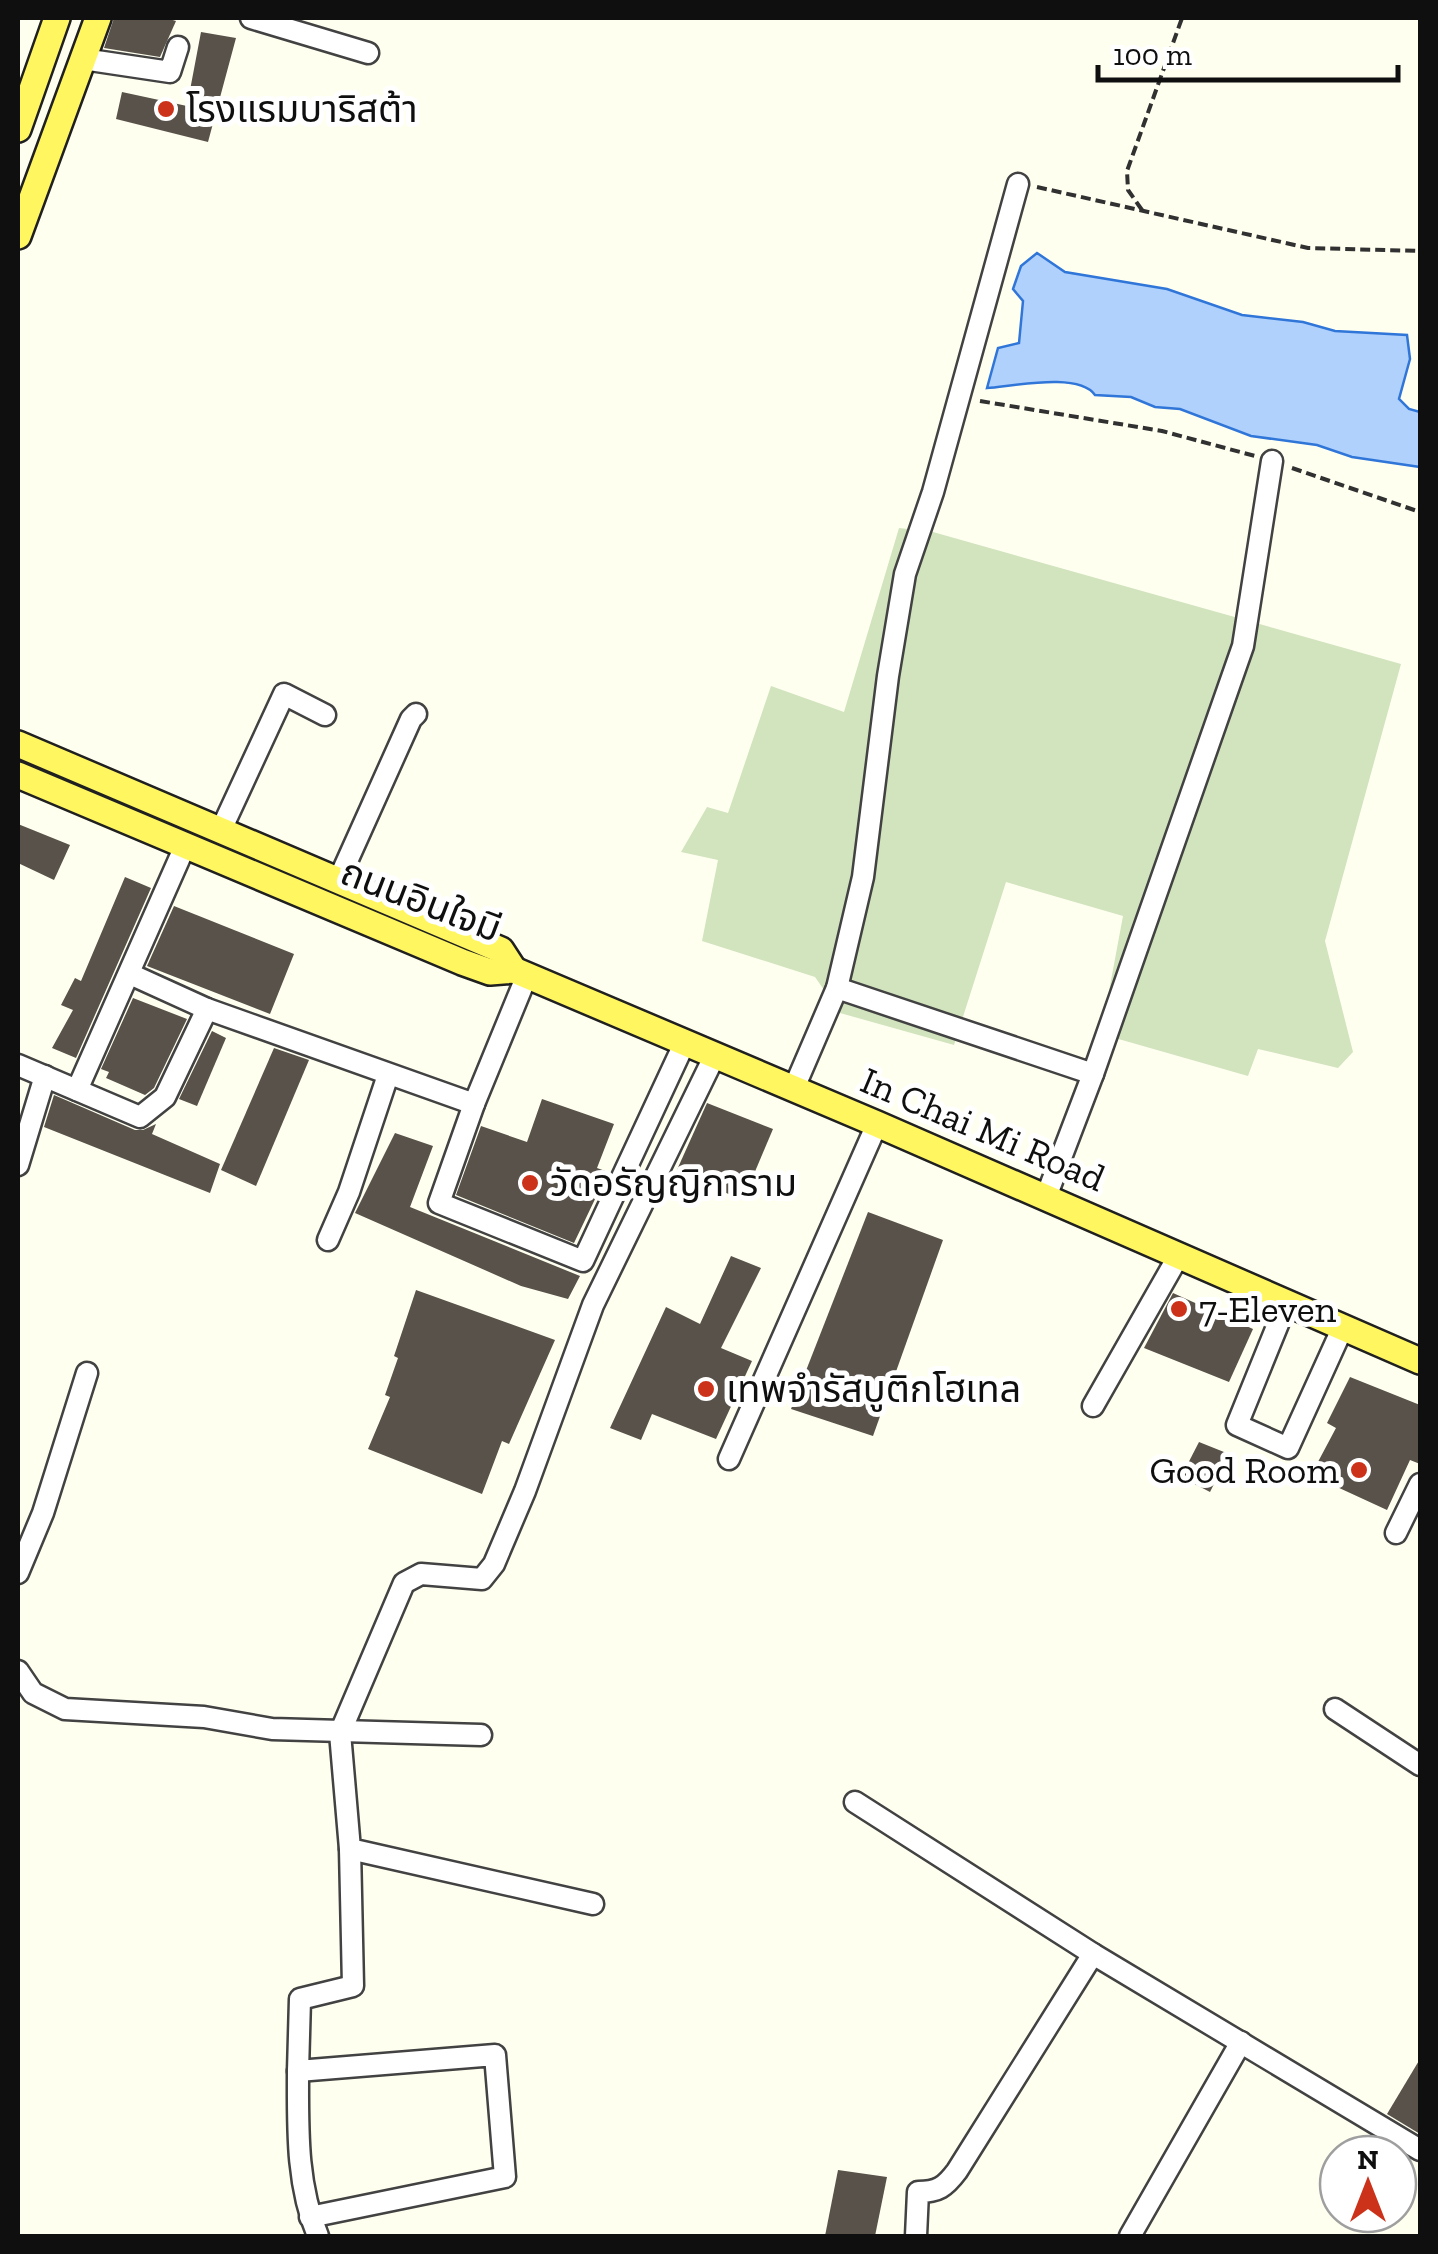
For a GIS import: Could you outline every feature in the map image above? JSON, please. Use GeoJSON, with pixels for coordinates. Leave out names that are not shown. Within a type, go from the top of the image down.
{"type":"FeatureCollection","features":[{"type":"Feature","properties":{"kind":"main road"},"geometry":{"type":"LineString","coordinates":[[18,129],[57,18]]}},
{"type":"Feature","properties":{"kind":"main road"},"geometry":{"type":"LineString","coordinates":[[18,236],[98,18]]}},
{"type":"Feature","properties":{"kind":"main road","name":"ถนนอินใจมี"},"geometry":{"type":"LineString","coordinates":[[18,744],[501,950],[520,972]]}},
{"type":"Feature","properties":{"kind":"main road","name":"ถนนอินใจมี"},"geometry":{"type":"LineString","coordinates":[[18,775],[462,962],[490,972],[520,972]]}},
{"type":"Feature","properties":{"kind":"main road","name":"In Chai Mi Road"},"geometry":{"type":"LineString","coordinates":[[520,972],[1420,1362]]}},
{"type":"Feature","properties":{"kind":"street"},"geometry":{"type":"LineString","coordinates":[[251,18],[368,53]]}},
{"type":"Feature","properties":{"kind":"street"},"geometry":{"type":"LineString","coordinates":[[83,60],[170,72],[178,47]]}},
{"type":"Feature","properties":{"kind":"street"},"geometry":{"type":"LineString","coordinates":[[794,1088],[838,988],[863,877],[904,574],[933,492],[1018,184]]}},
{"type":"Feature","properties":{"kind":"street"},"geometry":{"type":"LineString","coordinates":[[1046,1197],[1243,646],[1272,461]]}},
{"type":"Feature","properties":{"kind":"street"},"geometry":{"type":"LineString","coordinates":[[221,830],[284,694],[325,715]]}},
{"type":"Feature","properties":{"kind":"street"},"geometry":{"type":"LineString","coordinates":[[339,880],[410,718],[416,714]]}},
{"type":"Feature","properties":{"kind":"street"},"geometry":{"type":"LineString","coordinates":[[77,1090],[186,846]]}},
{"type":"Feature","properties":{"kind":"street"},"geometry":{"type":"LineString","coordinates":[[520,972],[439,1203],[583,1261],[686,1042]]}},
{"type":"Feature","properties":{"kind":"street"},"geometry":{"type":"LineString","coordinates":[[130,974],[207,1010],[474,1104]]}},
{"type":"Feature","properties":{"kind":"street"},"geometry":{"type":"LineString","coordinates":[[838,988],[1093,1074]]}},
{"type":"Feature","properties":{"kind":"street"},"geometry":{"type":"LineString","coordinates":[[18,1064],[140,1117],[165,1098],[207,1010]]}},
{"type":"Feature","properties":{"kind":"street"},"geometry":{"type":"LineString","coordinates":[[298,2071],[495,2056],[505,2177],[314,2226],[299,2154],[298,2071],[300,1999],[353,1986],[350,1849],[340,1733],[404,1583],[421,1574],[482,1579],[494,1564],[594,1305],[715,1055]]}},
{"type":"Feature","properties":{"kind":"street"},"geometry":{"type":"LineString","coordinates":[[328,1240],[349,1192],[388,1074]]}},
{"type":"Feature","properties":{"kind":"street"},"geometry":{"type":"LineString","coordinates":[[18,1165],[46,1076]]}},
{"type":"Feature","properties":{"kind":"street"},"geometry":{"type":"LineString","coordinates":[[729,1459],[877,1124]]}},
{"type":"Feature","properties":{"kind":"street"},"geometry":{"type":"LineString","coordinates":[[1094,1406],[1179,1255]]}},
{"type":"Feature","properties":{"kind":"street"},"geometry":{"type":"LineString","coordinates":[[1286,1302],[1237,1426],[1288,1448],[1340,1326]]}},
{"type":"Feature","properties":{"kind":"street"},"geometry":{"type":"LineString","coordinates":[[18,1573],[42,1513],[87,1374]]}},
{"type":"Feature","properties":{"kind":"street"},"geometry":{"type":"LineString","coordinates":[[1396,1532],[1420,1484]]}},
{"type":"Feature","properties":{"kind":"street"},"geometry":{"type":"LineString","coordinates":[[18,1671],[33,1693],[65,1710],[204,1718],[272,1729],[480,1735]]}},
{"type":"Feature","properties":{"kind":"street"},"geometry":{"type":"LineString","coordinates":[[1335,1710],[1420,1765]]}},
{"type":"Feature","properties":{"kind":"street"},"geometry":{"type":"LineString","coordinates":[[855,1802],[1092,1954],[1420,2150]]}},
{"type":"Feature","properties":{"kind":"street"},"geometry":{"type":"LineString","coordinates":[[350,1849],[593,1904]]}},
{"type":"Feature","properties":{"kind":"street"},"geometry":{"type":"LineString","coordinates":[[916,2236],[918,2192],[945,2187],[957,2171],[1092,1954]]}},
{"type":"Feature","properties":{"kind":"street"},"geometry":{"type":"LineString","coordinates":[[1130,2236],[1241,2042]]}},
{"type":"Feature","properties":{"kind":"path"},"geometry":{"type":"LineString","coordinates":[[1142,210],[1128,190],[1127,171],[1182,18]]}},
{"type":"Feature","properties":{"kind":"path"},"geometry":{"type":"LineString","coordinates":[[1018,184],[1308,248],[1420,251]]}},
{"type":"Feature","properties":{"kind":"path"},"geometry":{"type":"LineString","coordinates":[[958,398],[1162,431],[1272,461],[1420,512]]}},
{"type":"Feature","properties":{"kind":"green space"},"geometry":{"type":"Polygon","coordinates":[[[899,528],[933,532],[1401,664],[1325,941],[1353,1052],[1338,1068],[1258,1049],[1248,1076],[1101,1034],[1123,916],[1006,882],[954,1045],[840,1013],[815,977],[702,941],[718,860],[681,852],[707,807],[728,813],[771,686],[844,712],[899,528]]]}},
{"type":"Feature","properties":{"kind":"water"},"geometry":{"type":"Polygon","coordinates":[[[1037,253],[1065,272],[1167,289],[1242,315],[1303,322],[1335,331],[1407,335],[1410,359],[1399,399],[1409,409],[1420,412],[1420,467],[1352,457],[1317,445],[1251,436],[1180,409],[1155,407],[1131,397],[1095,395],[1075,384],[1045,382],[987,388],[998,348],[1019,343],[1023,301],[1013,289],[1021,266],[1037,253]]]}},
{"type":"Feature","properties":{"kind":"building"},"geometry":{"type":"Polygon","coordinates":[[[114,18],[176,21],[160,57],[104,48],[114,18]]]}},
{"type":"Feature","properties":{"kind":"building"},"geometry":{"type":"Polygon","coordinates":[[[201,32],[236,38],[208,142],[116,119],[122,92],[187,106],[201,32]]]}},
{"type":"Feature","properties":{"kind":"building"},"geometry":{"type":"Polygon","coordinates":[[[18,824],[70,845],[54,880],[18,863],[18,824]]]}},
{"type":"Feature","properties":{"kind":"building"},"geometry":{"type":"Polygon","coordinates":[[[125,877],[151,888],[76,1058],[52,1048],[73,1010],[61,1005],[75,978],[81,981],[125,877]]]}},
{"type":"Feature","properties":{"kind":"building"},"geometry":{"type":"Polygon","coordinates":[[[174,906],[294,954],[270,1014],[147,966],[174,906]]]}},
{"type":"Feature","properties":{"kind":"building"},"geometry":{"type":"Polygon","coordinates":[[[133,998],[187,1019],[154,1088],[145,1095],[106,1078],[109,1072],[101,1069],[133,998]]]}},
{"type":"Feature","properties":{"kind":"building"},"geometry":{"type":"Polygon","coordinates":[[[212,1031],[226,1038],[197,1106],[179,1099],[212,1031]]]}},
{"type":"Feature","properties":{"kind":"building"},"geometry":{"type":"Polygon","coordinates":[[[274,1048],[309,1060],[256,1186],[221,1170],[274,1048]]]}},
{"type":"Feature","properties":{"kind":"building"},"geometry":{"type":"Polygon","coordinates":[[[54,1095],[135,1130],[156,1124],[152,1134],[220,1164],[210,1193],[44,1127],[54,1095]]]}},
{"type":"Feature","properties":{"kind":"building","name":"วัดอรัญญิการาม"},"geometry":{"type":"Polygon","coordinates":[[[542,1099],[614,1124],[597,1168],[608,1172],[574,1243],[456,1195],[481,1126],[527,1142],[542,1099]]]}},
{"type":"Feature","properties":{"kind":"building"},"geometry":{"type":"Polygon","coordinates":[[[707,1103],[773,1129],[743,1200],[676,1172],[707,1103]]]}},
{"type":"Feature","properties":{"kind":"building"},"geometry":{"type":"Polygon","coordinates":[[[395,1133],[433,1146],[410,1207],[580,1276],[568,1299],[521,1286],[355,1213],[395,1133]]]}},
{"type":"Feature","properties":{"kind":"building"},"geometry":{"type":"Polygon","coordinates":[[[868,1212],[943,1240],[873,1436],[791,1409],[868,1212]]]}},
{"type":"Feature","properties":{"kind":"building"},"geometry":{"type":"Polygon","coordinates":[[[731,1256],[761,1268],[721,1348],[752,1361],[716,1439],[652,1414],[641,1440],[610,1428],[666,1307],[700,1324],[731,1256]]]}},
{"type":"Feature","properties":{"kind":"building"},"geometry":{"type":"Polygon","coordinates":[[[416,1290],[555,1340],[509,1444],[502,1441],[482,1494],[368,1449],[390,1397],[385,1395],[398,1358],[394,1356],[416,1290]]]}},
{"type":"Feature","properties":{"kind":"building"},"geometry":{"type":"Polygon","coordinates":[[[1173,1293],[1253,1329],[1229,1382],[1144,1348],[1173,1293]]]}},
{"type":"Feature","properties":{"kind":"building"},"geometry":{"type":"Polygon","coordinates":[[[1350,1377],[1420,1405],[1420,1464],[1410,1460],[1387,1510],[1311,1475],[1336,1428],[1327,1423],[1350,1377]]]}},
{"type":"Feature","properties":{"kind":"building"},"geometry":{"type":"Polygon","coordinates":[[[1199,1442],[1229,1454],[1210,1492],[1181,1477],[1199,1442]]]}},
{"type":"Feature","properties":{"kind":"building"},"geometry":{"type":"Polygon","coordinates":[[[1420,2059],[1420,2134],[1387,2114],[1420,2059]]]}},
{"type":"Feature","properties":{"kind":"building"},"geometry":{"type":"Polygon","coordinates":[[[838,2170],[887,2177],[875,2236],[825,2236],[838,2170]]]}},
{"type":"Feature","properties":{"kind":"place","name":"โรงแรมบาริสต้า"},"geometry":{"type":"Point","coordinates":[166,109]}},
{"type":"Feature","properties":{"kind":"place","name":"วัดอรัญญิการาม"},"geometry":{"type":"Point","coordinates":[530,1183]}},
{"type":"Feature","properties":{"kind":"place","name":"7-Eleven"},"geometry":{"type":"Point","coordinates":[1179,1309]}},
{"type":"Feature","properties":{"kind":"place","name":"เทพจำรัสบูติกโฮเทล"},"geometry":{"type":"Point","coordinates":[706,1389]}},
{"type":"Feature","properties":{"kind":"place","name":"Good Room"},"geometry":{"type":"Point","coordinates":[1359,1470]}}]}
